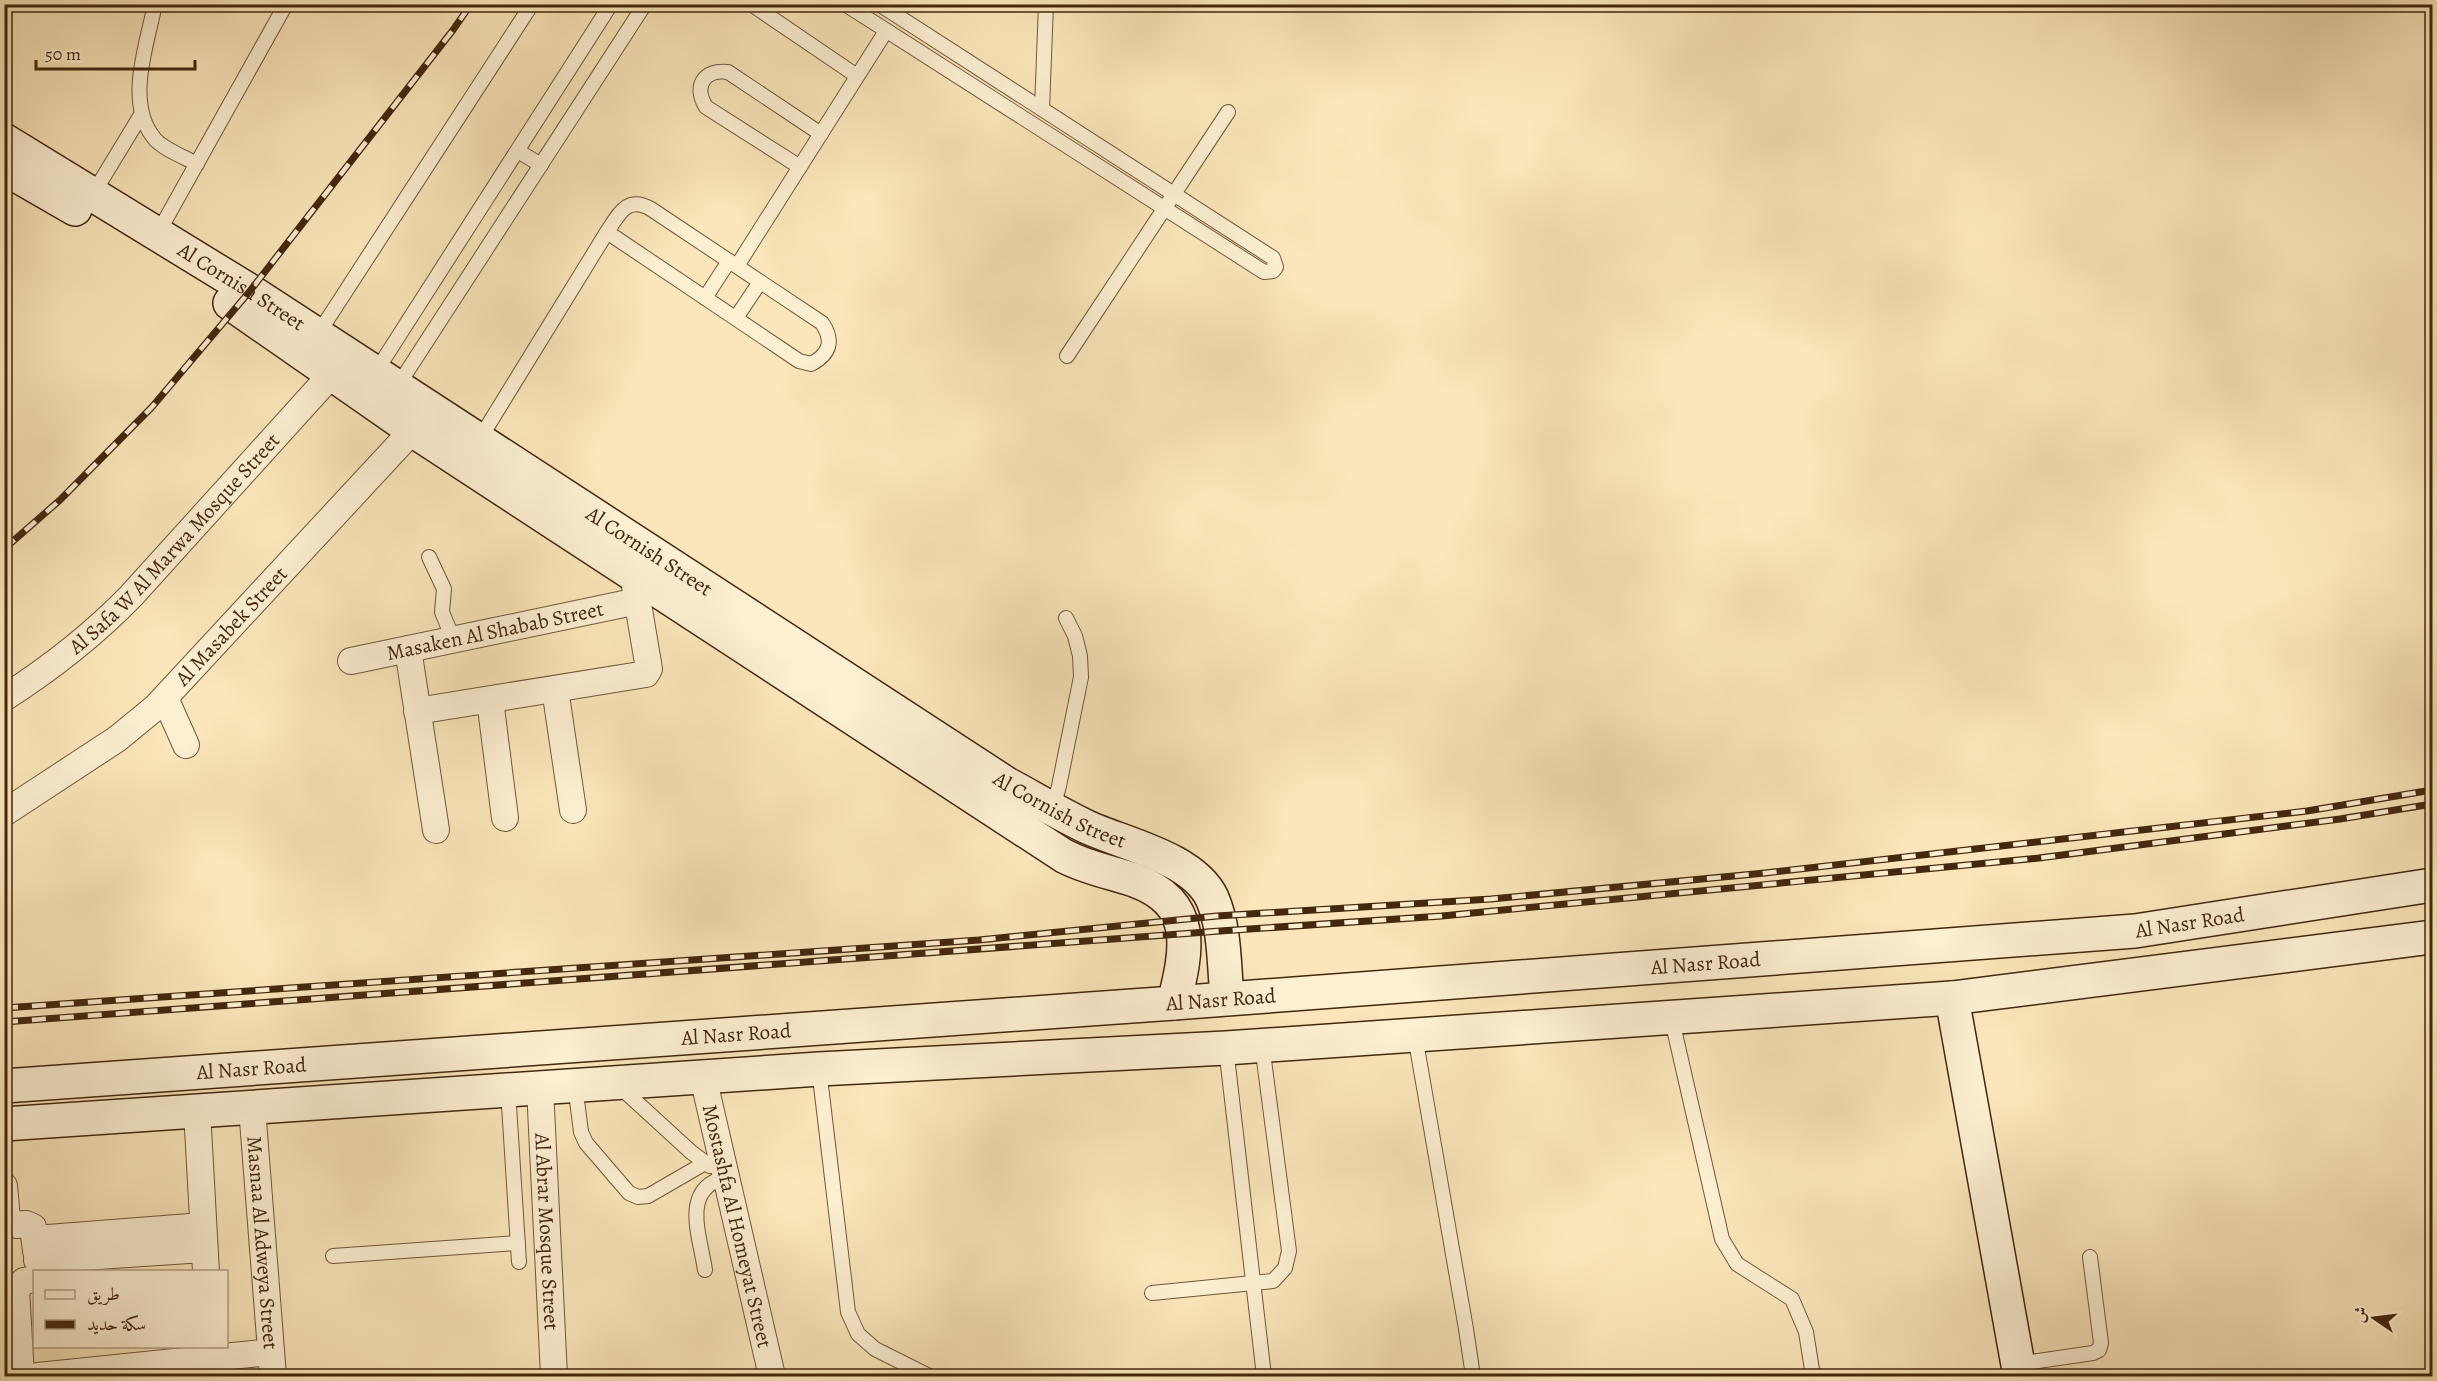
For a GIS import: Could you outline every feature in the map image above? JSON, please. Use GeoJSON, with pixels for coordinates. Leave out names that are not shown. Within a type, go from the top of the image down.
{"type":"FeatureCollection","features":[{"type":"Feature","properties":{"kind":"main road","name":"Al Cornish Street"},"geometry":{"type":"LineString","coordinates":[[4,140],[88,204],[318,334],[386,380],[422,420],[636,588],[1078,863],[1139,882],[1157,891],[1177,914],[1185,934],[1183,970],[1174,1003]]}},
{"type":"Feature","properties":{"kind":"main road","name":"Al Cornish Street"},"geometry":{"type":"LineString","coordinates":[[4,168],[88,204]]}},
{"type":"Feature","properties":{"kind":"main road","name":"Al Cornish Street"},"geometry":{"type":"LineString","coordinates":[[153,242],[236,307],[331,375],[422,420],[478,440],[1007,784],[1087,827],[1161,856],[1202,883],[1216,909],[1227,997]]}},
{"type":"Feature","properties":{"kind":"main road"},"geometry":{"type":"LineString","coordinates":[[1034,836],[1053,809]]}},
{"type":"Feature","properties":{"kind":"main road","name":"Al Nasr Road"},"geometry":{"type":"LineString","coordinates":[[4,1086],[1174,1003],[1227,997],[2135,931],[2433,885]]}},
{"type":"Feature","properties":{"kind":"main road"},"geometry":{"type":"LineString","coordinates":[[2361,897],[2373,945]]}},
{"type":"Feature","properties":{"kind":"main road","name":"Al Nasr Road"},"geometry":{"type":"LineString","coordinates":[[4,1124],[819,1069],[1415,1036],[1671,1016],[1952,998],[2433,937]]}},
{"type":"Feature","properties":{"kind":"main road"},"geometry":{"type":"LineString","coordinates":[[1952,998],[2019,1370]]}},
{"type":"Feature","properties":{"kind":"street","name":"Al Safa W Al Marwa Mosque Street"},"geometry":{"type":"LineString","coordinates":[[4,698],[66,657],[108,620],[331,375]]}},
{"type":"Feature","properties":{"kind":"street","name":"Al Masabek Street"},"geometry":{"type":"LineString","coordinates":[[4,813],[117,739],[165,698],[422,420]]}},
{"type":"Feature","properties":{"kind":"street","name":"Masaken Al Shabab Street"},"geometry":{"type":"LineString","coordinates":[[351,661],[453,639],[636,588]]}},
{"type":"Feature","properties":{"kind":"street"},"geometry":{"type":"LineString","coordinates":[[417,711],[646,674],[649,672],[636,588]]}},
{"type":"Feature","properties":{"kind":"street"},"geometry":{"type":"LineString","coordinates":[[408,649],[436,830]]}},
{"type":"Feature","properties":{"kind":"street"},"geometry":{"type":"LineString","coordinates":[[555,689],[573,810]]}},
{"type":"Feature","properties":{"kind":"street"},"geometry":{"type":"LineString","coordinates":[[165,698],[186,745]]}},
{"type":"Feature","properties":{"kind":"street"},"geometry":{"type":"LineString","coordinates":[[490,700],[505,818]]}},
{"type":"Feature","properties":{"kind":"street","name":"Mostashfa Al Homeyat Street"},"geometry":{"type":"LineString","coordinates":[[703,1077],[719,1171],[772,1377]]}},
{"type":"Feature","properties":{"kind":"street","name":"Al Abrar Mosque Street"},"geometry":{"type":"LineString","coordinates":[[524,1089],[554,1377]]}},
{"type":"Feature","properties":{"kind":"street","name":"Masnaa Al Adweya Street"},"geometry":{"type":"LineString","coordinates":[[252,1108],[272,1364]]}},
{"type":"Feature","properties":{"kind":"street"},"geometry":{"type":"LineString","coordinates":[[36,1262],[204,1249],[197,1111]]}},
{"type":"Feature","properties":{"kind":"street"},"geometry":{"type":"LineString","coordinates":[[4,1186],[7,1218],[16,1225],[33,1227],[36,1262],[16,1289],[21,1377]]}},
{"type":"Feature","properties":{"kind":"street"},"geometry":{"type":"LineString","coordinates":[[38,1377],[210,1352],[272,1364]]}},
{"type":"Feature","properties":{"kind":"lane"},"geometry":{"type":"LineString","coordinates":[[155,4],[140,82],[141,115],[154,140],[197,164]]}},
{"type":"Feature","properties":{"kind":"lane"},"geometry":{"type":"LineString","coordinates":[[153,242],[286,4]]}},
{"type":"Feature","properties":{"kind":"lane"},"geometry":{"type":"LineString","coordinates":[[318,334],[532,4]]}},
{"type":"Feature","properties":{"kind":"lane"},"geometry":{"type":"LineString","coordinates":[[386,380],[439,274],[611,4]]}},
{"type":"Feature","properties":{"kind":"lane"},"geometry":{"type":"LineString","coordinates":[[386,380],[461,288],[645,4]]}},
{"type":"Feature","properties":{"kind":"lane"},"geometry":{"type":"LineString","coordinates":[[751,4],[857,76]]}},
{"type":"Feature","properties":{"kind":"lane"},"geometry":{"type":"LineString","coordinates":[[845,4],[1264,272],[1273,271],[1276,267],[1273,258],[879,4]]}},
{"type":"Feature","properties":{"kind":"lane"},"geometry":{"type":"LineString","coordinates":[[1042,110],[1046,4]]}},
{"type":"Feature","properties":{"kind":"lane"},"geometry":{"type":"LineString","coordinates":[[705,298],[733,264],[800,167],[857,76],[892,13]]}},
{"type":"Feature","properties":{"kind":"lane"},"geometry":{"type":"LineString","coordinates":[[800,167],[706,107],[700,97],[700,85],[706,76],[717,70],[729,72],[821,134]]}},
{"type":"Feature","properties":{"kind":"lane"},"geometry":{"type":"LineString","coordinates":[[1017,114],[1027,100]]}},
{"type":"Feature","properties":{"kind":"lane"},"geometry":{"type":"LineString","coordinates":[[1067,356],[1228,112]]}},
{"type":"Feature","properties":{"kind":"lane"},"geometry":{"type":"LineString","coordinates":[[88,204],[141,115]]}},
{"type":"Feature","properties":{"kind":"lane"},"geometry":{"type":"LineString","coordinates":[[518,151],[541,165]]}},
{"type":"Feature","properties":{"kind":"lane"},"geometry":{"type":"LineString","coordinates":[[478,440],[607,232],[621,211],[628,206],[644,205],[822,323],[830,334],[830,347],[823,358],[811,364],[799,361],[607,232]]}},
{"type":"Feature","properties":{"kind":"lane"},"geometry":{"type":"LineString","coordinates":[[439,274],[461,288]]}},
{"type":"Feature","properties":{"kind":"lane"},"geometry":{"type":"LineString","coordinates":[[736,318],[760,282]]}},
{"type":"Feature","properties":{"kind":"lane"},"geometry":{"type":"LineString","coordinates":[[429,557],[444,589],[442,612],[453,639]]}},
{"type":"Feature","properties":{"kind":"lane"},"geometry":{"type":"LineString","coordinates":[[1053,809],[1081,677],[1080,656],[1075,636],[1066,618]]}},
{"type":"Feature","properties":{"kind":"lane"},"geometry":{"type":"LineString","coordinates":[[1671,1016],[1722,1239],[1737,1264],[1792,1299],[1806,1332],[1813,1377]]}},
{"type":"Feature","properties":{"kind":"lane"},"geometry":{"type":"LineString","coordinates":[[1415,1036],[1473,1377]]}},
{"type":"Feature","properties":{"kind":"lane"},"geometry":{"type":"LineString","coordinates":[[1152,1293],[1273,1281],[1285,1268],[1289,1251],[1262,1045]]}},
{"type":"Feature","properties":{"kind":"lane"},"geometry":{"type":"LineString","coordinates":[[1226,1048],[1264,1377]]}},
{"type":"Feature","properties":{"kind":"lane"},"geometry":{"type":"LineString","coordinates":[[819,1069],[848,1312],[858,1334],[875,1349],[929,1377]]}},
{"type":"Feature","properties":{"kind":"lane"},"geometry":{"type":"LineString","coordinates":[[615,1083],[719,1171]]}},
{"type":"Feature","properties":{"kind":"lane"},"geometry":{"type":"LineString","coordinates":[[574,1085],[581,1132],[586,1143],[629,1192],[638,1197],[648,1196],[719,1171]]}},
{"type":"Feature","properties":{"kind":"lane"},"geometry":{"type":"LineString","coordinates":[[519,1262],[524,1089]]}},
{"type":"Feature","properties":{"kind":"lane"},"geometry":{"type":"LineString","coordinates":[[705,1270],[695,1206],[705,1186],[719,1171]]}},
{"type":"Feature","properties":{"kind":"lane"},"geometry":{"type":"LineString","coordinates":[[333,1256],[518,1243]]}},
{"type":"Feature","properties":{"kind":"lane"},"geometry":{"type":"LineString","coordinates":[[2019,1370],[2099,1350],[2101,1342],[2090,1257]]}},
{"type":"Feature","properties":{"kind":"railway"},"geometry":{"type":"LineString","coordinates":[[4,549],[60,500],[152,407],[250,291],[471,4]]}},
{"type":"Feature","properties":{"kind":"railway"},"geometry":{"type":"LineString","coordinates":[[4,1008],[979,940],[1217,916],[1491,899],[1765,873],[2307,811],[2432,790]]}},
{"type":"Feature","properties":{"kind":"railway"},"geometry":{"type":"LineString","coordinates":[[4,1022],[1442,916],[2039,858],[2340,819],[2432,804]]}}]}
